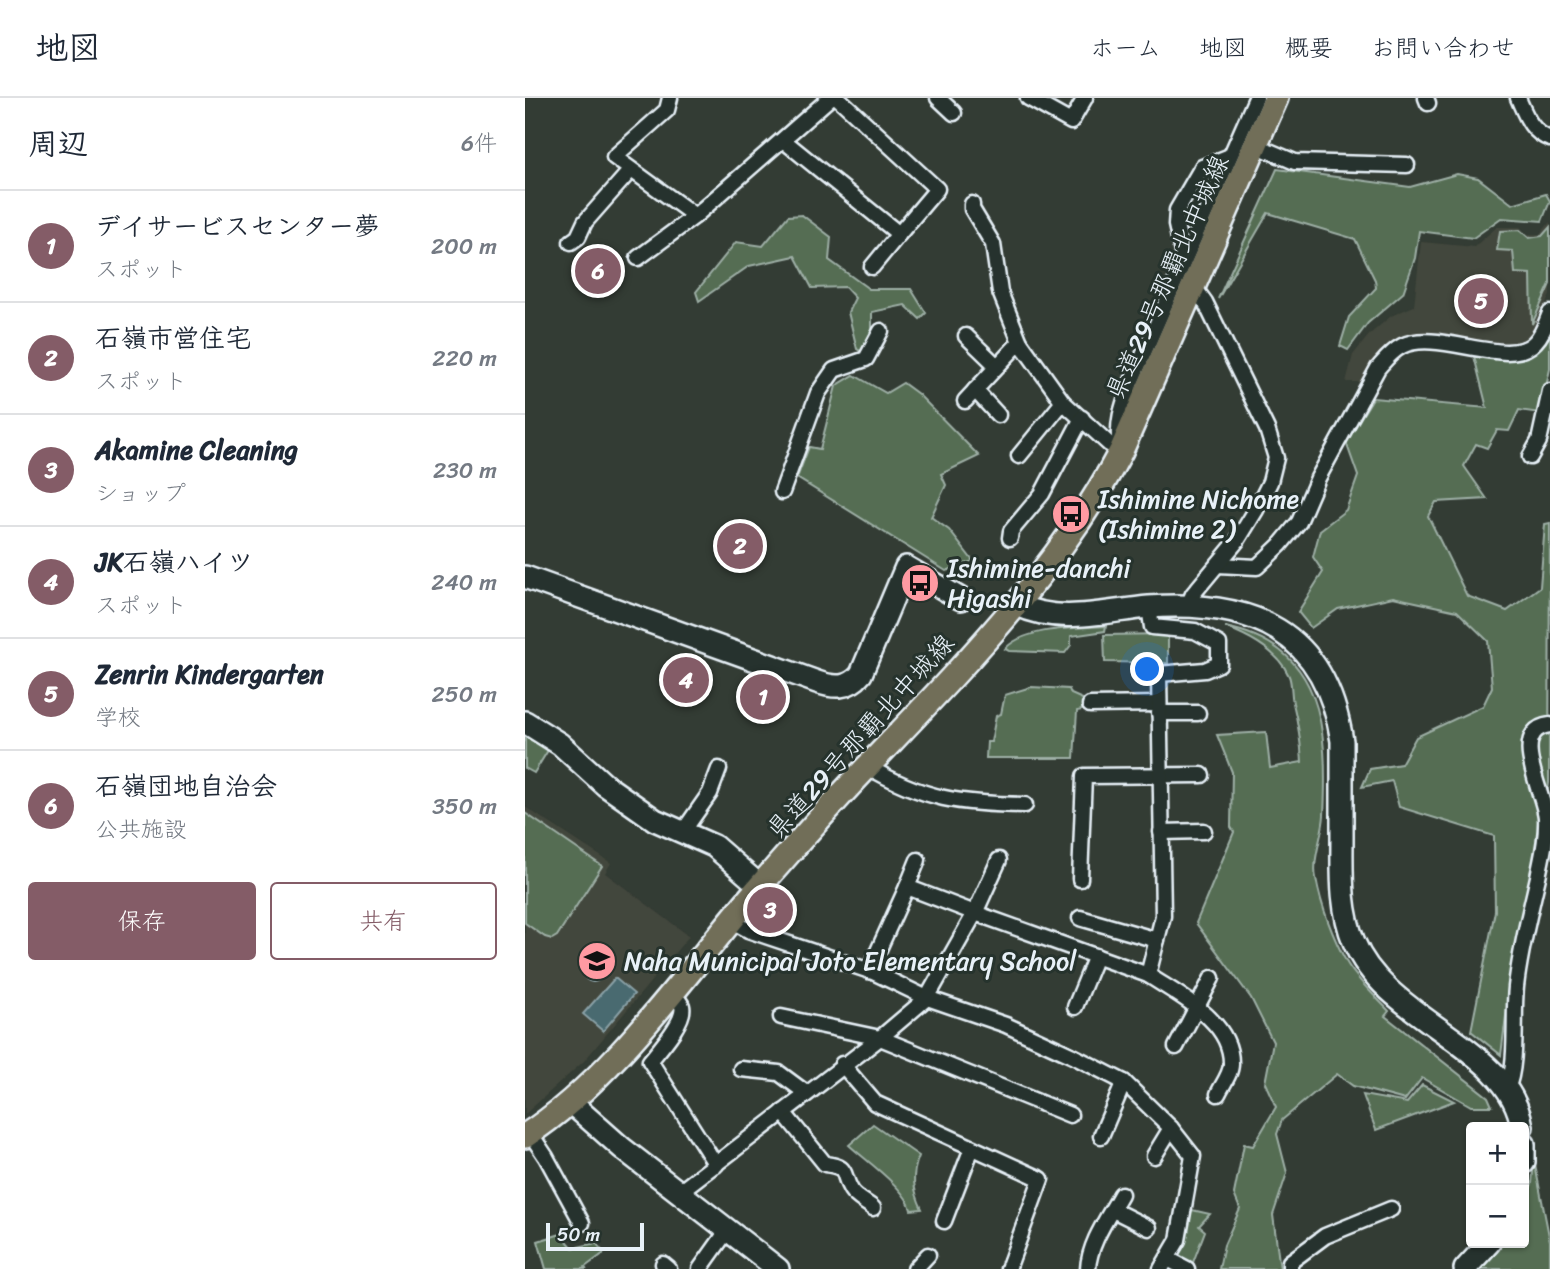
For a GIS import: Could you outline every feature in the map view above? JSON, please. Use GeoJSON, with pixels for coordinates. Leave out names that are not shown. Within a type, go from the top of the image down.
{"type":"FeatureCollection","features":[{"type":"Feature","properties":{"kind":"main road","name":"県道29号那覇北中城線"},"geometry":{"type":"LineString","coordinates":[[527,1134],[570,1102],[609,1063],[760,886],[867,766],[1018,605],[1044,572],[1095,498],[1121,451],[1276,98]]}},
{"type":"Feature","properties":{"kind":"main road"},"geometry":{"type":"LineString","coordinates":[[525,577],[837,687],[851,684],[861,674],[906,566],[961,599]]}},
{"type":"Feature","properties":{"kind":"main road"},"geometry":{"type":"LineString","coordinates":[[1018,605],[1040,614],[1060,616],[1188,606],[1242,613],[1287,635],[1314,663],[1333,698],[1342,741],[1342,881],[1347,924],[1355,944],[1388,991],[1480,1060],[1507,1089],[1520,1122]]}},
{"type":"Feature","properties":{"kind":"main road"},"geometry":{"type":"LineString","coordinates":[[525,722],[560,744],[605,785],[655,820],[714,846],[760,886]]}},
{"type":"Feature","properties":{"kind":"main road"},"geometry":{"type":"LineString","coordinates":[[570,1102],[678,1193],[778,1269]]}},
{"type":"Feature","properties":{"kind":"main road"},"geometry":{"type":"LineString","coordinates":[[1465,1269],[1484,1248]]}},
{"type":"Feature","properties":{"kind":"street"},"geometry":{"type":"LineString","coordinates":[[670,98],[667,110],[614,157],[695,216]]}},
{"type":"Feature","properties":{"kind":"street"},"geometry":{"type":"LineString","coordinates":[[638,258],[695,216],[830,98]]}},
{"type":"Feature","properties":{"kind":"street"},"geometry":{"type":"LineString","coordinates":[[838,98],[937,189],[872,267]]}},
{"type":"Feature","properties":{"kind":"street"},"geometry":{"type":"LineString","coordinates":[[938,98],[954,113]]}},
{"type":"Feature","properties":{"kind":"street"},"geometry":{"type":"LineString","coordinates":[[1028,98],[1070,122],[1085,98]]}},
{"type":"Feature","properties":{"kind":"street"},"geometry":{"type":"LineString","coordinates":[[1121,451],[1119,415],[1256,98]]}},
{"type":"Feature","properties":{"kind":"street"},"geometry":{"type":"LineString","coordinates":[[1518,98],[1531,126],[1540,135],[1550,139]]}},
{"type":"Feature","properties":{"kind":"street"},"geometry":{"type":"LineString","coordinates":[[783,140],[899,234]]}},
{"type":"Feature","properties":{"kind":"street"},"geometry":{"type":"LineString","coordinates":[[1255,145],[1295,162],[1407,165]]}},
{"type":"Feature","properties":{"kind":"street"},"geometry":{"type":"LineString","coordinates":[[1184,261],[1176,225],[1177,210],[1202,167],[1230,156]]}},
{"type":"Feature","properties":{"kind":"street"},"geometry":{"type":"LineString","coordinates":[[571,242],[630,171]]}},
{"type":"Feature","properties":{"kind":"street"},"geometry":{"type":"LineString","coordinates":[[972,204],[972,209],[993,244],[1000,292],[1020,342],[1063,402],[1109,444],[1121,451]]}},
{"type":"Feature","properties":{"kind":"street"},"geometry":{"type":"LineString","coordinates":[[1188,606],[1193,594],[1237,541],[1256,510],[1270,482],[1276,458],[1267,429],[1205,302],[1193,287]]}},
{"type":"Feature","properties":{"kind":"street"},"geometry":{"type":"LineString","coordinates":[[1218,565],[1257,567],[1299,522],[1318,478],[1378,368],[1389,354],[1403,345],[1419,341],[1437,341],[1484,350],[1518,351],[1534,345],[1550,313]]}},
{"type":"Feature","properties":{"kind":"street"},"geometry":{"type":"LineString","coordinates":[[782,492],[818,393],[834,370],[866,359],[881,331]]}},
{"type":"Feature","properties":{"kind":"street"},"geometry":{"type":"LineString","coordinates":[[966,336],[997,366]]}},
{"type":"Feature","properties":{"kind":"street"},"geometry":{"type":"LineString","coordinates":[[998,415],[970,396],[1020,342]]}},
{"type":"Feature","properties":{"kind":"street"},"geometry":{"type":"LineString","coordinates":[[1530,457],[1539,440],[1550,391]]}},
{"type":"Feature","properties":{"kind":"street"},"geometry":{"type":"LineString","coordinates":[[1019,456],[1063,402]]}},
{"type":"Feature","properties":{"kind":"street"},"geometry":{"type":"LineString","coordinates":[[1010,538],[1011,531],[1042,494],[1082,418]]}},
{"type":"Feature","properties":{"kind":"street"},"geometry":{"type":"LineString","coordinates":[[1148,975],[1163,916],[1159,674],[1205,670],[1219,664],[1219,644],[1195,631],[1152,627],[1149,607]]}},
{"type":"Feature","properties":{"kind":"street"},"geometry":{"type":"LineString","coordinates":[[1090,705],[1159,708],[1198,713]]}},
{"type":"Feature","properties":{"kind":"street"},"geometry":{"type":"LineString","coordinates":[[1507,1089],[1512,1071],[1519,967],[1546,838],[1546,814],[1531,760],[1529,741],[1534,732],[1550,725]]}},
{"type":"Feature","properties":{"kind":"street"},"geometry":{"type":"LineString","coordinates":[[867,766],[919,793],[953,800],[1025,805]]}},
{"type":"Feature","properties":{"kind":"street"},"geometry":{"type":"LineString","coordinates":[[682,833],[710,793],[719,769]]}},
{"type":"Feature","properties":{"kind":"street"},"geometry":{"type":"LineString","coordinates":[[1080,879],[1084,776],[1202,775]]}},
{"type":"Feature","properties":{"kind":"street"},"geometry":{"type":"LineString","coordinates":[[1161,832],[1203,831]]}},
{"type":"Feature","properties":{"kind":"street"},"geometry":{"type":"LineString","coordinates":[[869,971],[918,860]]}},
{"type":"Feature","properties":{"kind":"street"},"geometry":{"type":"LineString","coordinates":[[678,1193],[842,1064],[880,1038],[927,998],[975,913],[999,860]]}},
{"type":"Feature","properties":{"kind":"street"},"geometry":{"type":"LineString","coordinates":[[907,887],[1148,975],[1196,1007],[1219,1027],[1230,1052],[1232,1067],[1218,1094]]}},
{"type":"Feature","properties":{"kind":"street"},"geometry":{"type":"LineString","coordinates":[[1080,918],[1157,940]]}},
{"type":"Feature","properties":{"kind":"street"},"geometry":{"type":"LineString","coordinates":[[732,921],[748,930],[869,971],[927,998],[1006,1025],[1124,1082],[1171,1128],[1193,1156],[1178,1240],[1165,1264],[1187,1269]]}},
{"type":"Feature","properties":{"kind":"street"},"geometry":{"type":"LineString","coordinates":[[1075,1007],[1096,956]]}},
{"type":"Feature","properties":{"kind":"street"},"geometry":{"type":"LineString","coordinates":[[1176,1047],[1212,978]]}},
{"type":"Feature","properties":{"kind":"street"},"geometry":{"type":"LineString","coordinates":[[671,993],[681,1002],[683,1010],[676,1026],[650,1061],[716,1165]]}},
{"type":"Feature","properties":{"kind":"street"},"geometry":{"type":"LineString","coordinates":[[781,1017],[880,1038],[1070,1115]]}},
{"type":"Feature","properties":{"kind":"street"},"geometry":{"type":"LineString","coordinates":[[842,1064],[875,1103],[1041,1179],[1008,1269]]}},
{"type":"Feature","properties":{"kind":"street"},"geometry":{"type":"LineString","coordinates":[[741,1069],[779,1073],[806,1093]]}},
{"type":"Feature","properties":{"kind":"street"},"geometry":{"type":"LineString","coordinates":[[1101,1136],[1124,1082]]}},
{"type":"Feature","properties":{"kind":"street"},"geometry":{"type":"LineString","coordinates":[[783,1112],[825,1164],[838,1165],[846,1173],[846,1194],[873,1208]]}},
{"type":"Feature","properties":{"kind":"street"},"geometry":{"type":"LineString","coordinates":[[1154,1156],[1171,1128]]}},
{"type":"Feature","properties":{"kind":"street"},"geometry":{"type":"LineString","coordinates":[[527,1134],[546,1157],[582,1223]]}},
{"type":"Feature","properties":{"kind":"street"},"geometry":{"type":"LineString","coordinates":[[944,1221],[972,1148]]}},
{"type":"Feature","properties":{"kind":"street"},"geometry":{"type":"LineString","coordinates":[[1087,1269],[1097,1240],[1121,1194]]}},
{"type":"Feature","properties":{"kind":"street"},"geometry":{"type":"LineString","coordinates":[[1290,1269],[1290,1262],[1325,1236],[1391,1209]]}},
{"type":"Feature","properties":{"kind":"street"},"geometry":{"type":"LineString","coordinates":[[1112,1210],[1149,1228]]}},
{"type":"Feature","properties":{"kind":"street"},"geometry":{"type":"LineString","coordinates":[[700,1269],[727,1231]]}},
{"type":"Feature","properties":{"kind":"street"},"geometry":{"type":"LineString","coordinates":[[915,1269],[927,1255]]}},
{"type":"Feature","properties":{"kind":"shaded area"},"geometry":{"type":"Polygon","coordinates":[[[1550,222],[1550,295],[1528,339],[1491,347],[1420,335],[1366,382],[1346,382],[1353,355],[1369,335],[1391,316],[1414,306],[1421,242],[1474,247],[1497,227],[1520,227],[1527,234],[1540,234],[1550,222]]]}},
{"type":"Feature","properties":{"kind":"shaded area","name":"Naha Municipal Joto Elementary School"},"geometry":{"type":"Polygon","coordinates":[[[525,807],[611,863],[605,873],[689,936],[584,1061],[525,1114],[525,807]]]}},
{"type":"Feature","properties":{"kind":"green space"},"geometry":{"type":"Polygon","coordinates":[[[1277,169],[1410,187],[1457,174],[1478,178],[1512,204],[1546,194],[1550,201],[1542,221],[1501,218],[1473,238],[1419,231],[1415,258],[1403,293],[1368,323],[1348,350],[1340,346],[1349,317],[1376,288],[1375,280],[1355,239],[1268,213],[1218,299],[1277,169]]]}},
{"type":"Feature","properties":{"kind":"green space"},"geometry":{"type":"Polygon","coordinates":[[[802,215],[831,237],[829,260],[869,289],[911,289],[926,313],[920,319],[905,305],[872,312],[872,330],[864,353],[857,349],[848,312],[855,298],[845,287],[812,288],[795,256],[749,266],[699,301],[696,292],[736,242],[763,246],[788,216],[802,215]]]}},
{"type":"Feature","properties":{"kind":"green space"},"geometry":{"type":"Polygon","coordinates":[[[1550,227],[1550,284],[1532,324],[1531,274],[1515,273],[1513,251],[1497,250],[1500,231],[1520,230],[1529,238],[1542,236],[1550,227]]]}},
{"type":"Feature","properties":{"kind":"green space"},"geometry":{"type":"Polygon","coordinates":[[[1550,328],[1550,369],[1540,413],[1519,410],[1509,431],[1497,430],[1487,448],[1476,444],[1464,466],[1487,499],[1436,502],[1428,516],[1467,596],[1507,611],[1540,587],[1545,524],[1550,523],[1549,783],[1513,961],[1501,1055],[1471,1031],[1495,911],[1494,836],[1399,807],[1392,781],[1362,787],[1370,769],[1401,764],[1416,737],[1483,706],[1492,687],[1488,641],[1457,611],[1393,597],[1338,609],[1311,628],[1298,612],[1323,572],[1313,557],[1320,530],[1346,510],[1358,476],[1346,442],[1373,398],[1487,408],[1474,356],[1522,356],[1550,328]]]}},
{"type":"Feature","properties":{"kind":"green space"},"geometry":{"type":"Polygon","coordinates":[[[854,375],[886,393],[903,383],[918,394],[979,456],[941,474],[946,485],[931,517],[949,530],[973,561],[946,571],[797,478],[809,447],[820,449],[836,386],[854,375]]]}},
{"type":"Feature","properties":{"kind":"green space"},"geometry":{"type":"Polygon","coordinates":[[[1106,626],[1105,631],[1071,636],[1071,645],[1065,653],[1005,649],[1025,636],[1038,633],[1106,626]]]}},
{"type":"Feature","properties":{"kind":"green space"},"geometry":{"type":"Polygon","coordinates":[[[1225,627],[1258,637],[1283,652],[1301,672],[1313,696],[1321,723],[1325,783],[1324,815],[1315,871],[1328,922],[1347,963],[1389,1011],[1385,1016],[1488,1097],[1492,1106],[1471,1106],[1422,1078],[1405,1100],[1353,1086],[1337,1074],[1282,1120],[1277,1134],[1287,1173],[1273,1215],[1280,1269],[1219,1269],[1224,1245],[1240,1209],[1234,1194],[1244,1144],[1253,1146],[1276,1107],[1265,1083],[1273,1042],[1251,998],[1196,923],[1234,832],[1231,827],[1232,772],[1217,735],[1266,732],[1270,768],[1302,762],[1302,755],[1291,682],[1284,667],[1262,646],[1225,627]]]}},
{"type":"Feature","properties":{"kind":"green space"},"geometry":{"type":"Polygon","coordinates":[[[1168,634],[1168,663],[1105,662],[1104,635],[1168,634]]]}},
{"type":"Feature","properties":{"kind":"green space"},"geometry":{"type":"Polygon","coordinates":[[[1031,687],[1069,689],[1071,694],[1087,701],[1087,709],[1077,711],[1074,758],[986,758],[987,742],[991,742],[996,716],[1001,714],[1005,695],[1031,687]]]}},
{"type":"Feature","properties":{"kind":"green space"},"geometry":{"type":"Polygon","coordinates":[[[525,732],[550,747],[534,773],[525,768],[525,732]]]}},
{"type":"Feature","properties":{"kind":"green space"},"geometry":{"type":"Polygon","coordinates":[[[525,813],[602,866],[557,936],[552,939],[525,923],[525,813]]]}},
{"type":"Feature","properties":{"kind":"green space"},"geometry":{"type":"Polygon","coordinates":[[[1422,1085],[1454,1101],[1376,1130],[1363,1095],[1407,1103],[1422,1085]]]}},
{"type":"Feature","properties":{"kind":"green space"},"geometry":{"type":"Polygon","coordinates":[[[873,1124],[919,1156],[914,1182],[922,1209],[911,1210],[894,1184],[849,1145],[873,1124]]]}},
{"type":"Feature","properties":{"kind":"green space"},"geometry":{"type":"Polygon","coordinates":[[[1534,1160],[1550,1241],[1550,1269],[1473,1269],[1492,1248],[1529,1248],[1529,1192],[1534,1160]]]}},
{"type":"Feature","properties":{"kind":"green space"},"geometry":{"type":"Polygon","coordinates":[[[1192,1210],[1210,1214],[1199,1226],[1205,1231],[1192,1265],[1178,1259],[1176,1254],[1192,1210]]]}},
{"type":"Feature","properties":{"kind":"green space"},"geometry":{"type":"Polygon","coordinates":[[[561,1234],[573,1248],[596,1243],[604,1253],[585,1267],[586,1269],[546,1269],[538,1241],[561,1234]]]}},
{"type":"Feature","properties":{"kind":"water"},"geometry":{"type":"Polygon","coordinates":[[[589,964],[597,964],[602,973],[600,980],[589,982],[584,977],[584,969],[589,964]]]}},
{"type":"Feature","properties":{"kind":"water"},"geometry":{"type":"Polygon","coordinates":[[[615,978],[634,994],[603,1031],[583,1014],[615,978]]]}},
{"type":"Feature","properties":{"kind":"place","name":"石嶺団地自治会"},"geometry":{"type":"Point","coordinates":[598,271]}},
{"type":"Feature","properties":{"kind":"place","name":"Zenrin Kindergarten"},"geometry":{"type":"Point","coordinates":[1481,301]}},
{"type":"Feature","properties":{"kind":"place","name":"Ishimine Nichome (Ishimine 2)"},"geometry":{"type":"Point","coordinates":[1071,514]}},
{"type":"Feature","properties":{"kind":"place","name":"石嶺市営住宅"},"geometry":{"type":"Point","coordinates":[740,546]}},
{"type":"Feature","properties":{"kind":"place","name":"Ishimine-danchi Higashi"},"geometry":{"type":"Point","coordinates":[920,583]}},
{"type":"Feature","properties":{"kind":"place","name":"JK石嶺ハイツ"},"geometry":{"type":"Point","coordinates":[686,680]}},
{"type":"Feature","properties":{"kind":"place","name":"デイサービスセンター夢"},"geometry":{"type":"Point","coordinates":[763,697]}},
{"type":"Feature","properties":{"kind":"place","name":"Akamine Cleaning"},"geometry":{"type":"Point","coordinates":[770,910]}},
{"type":"Feature","properties":{"kind":"place","name":"Naha Municipal Joto Elementary School"},"geometry":{"type":"Point","coordinates":[597,961]}}]}
